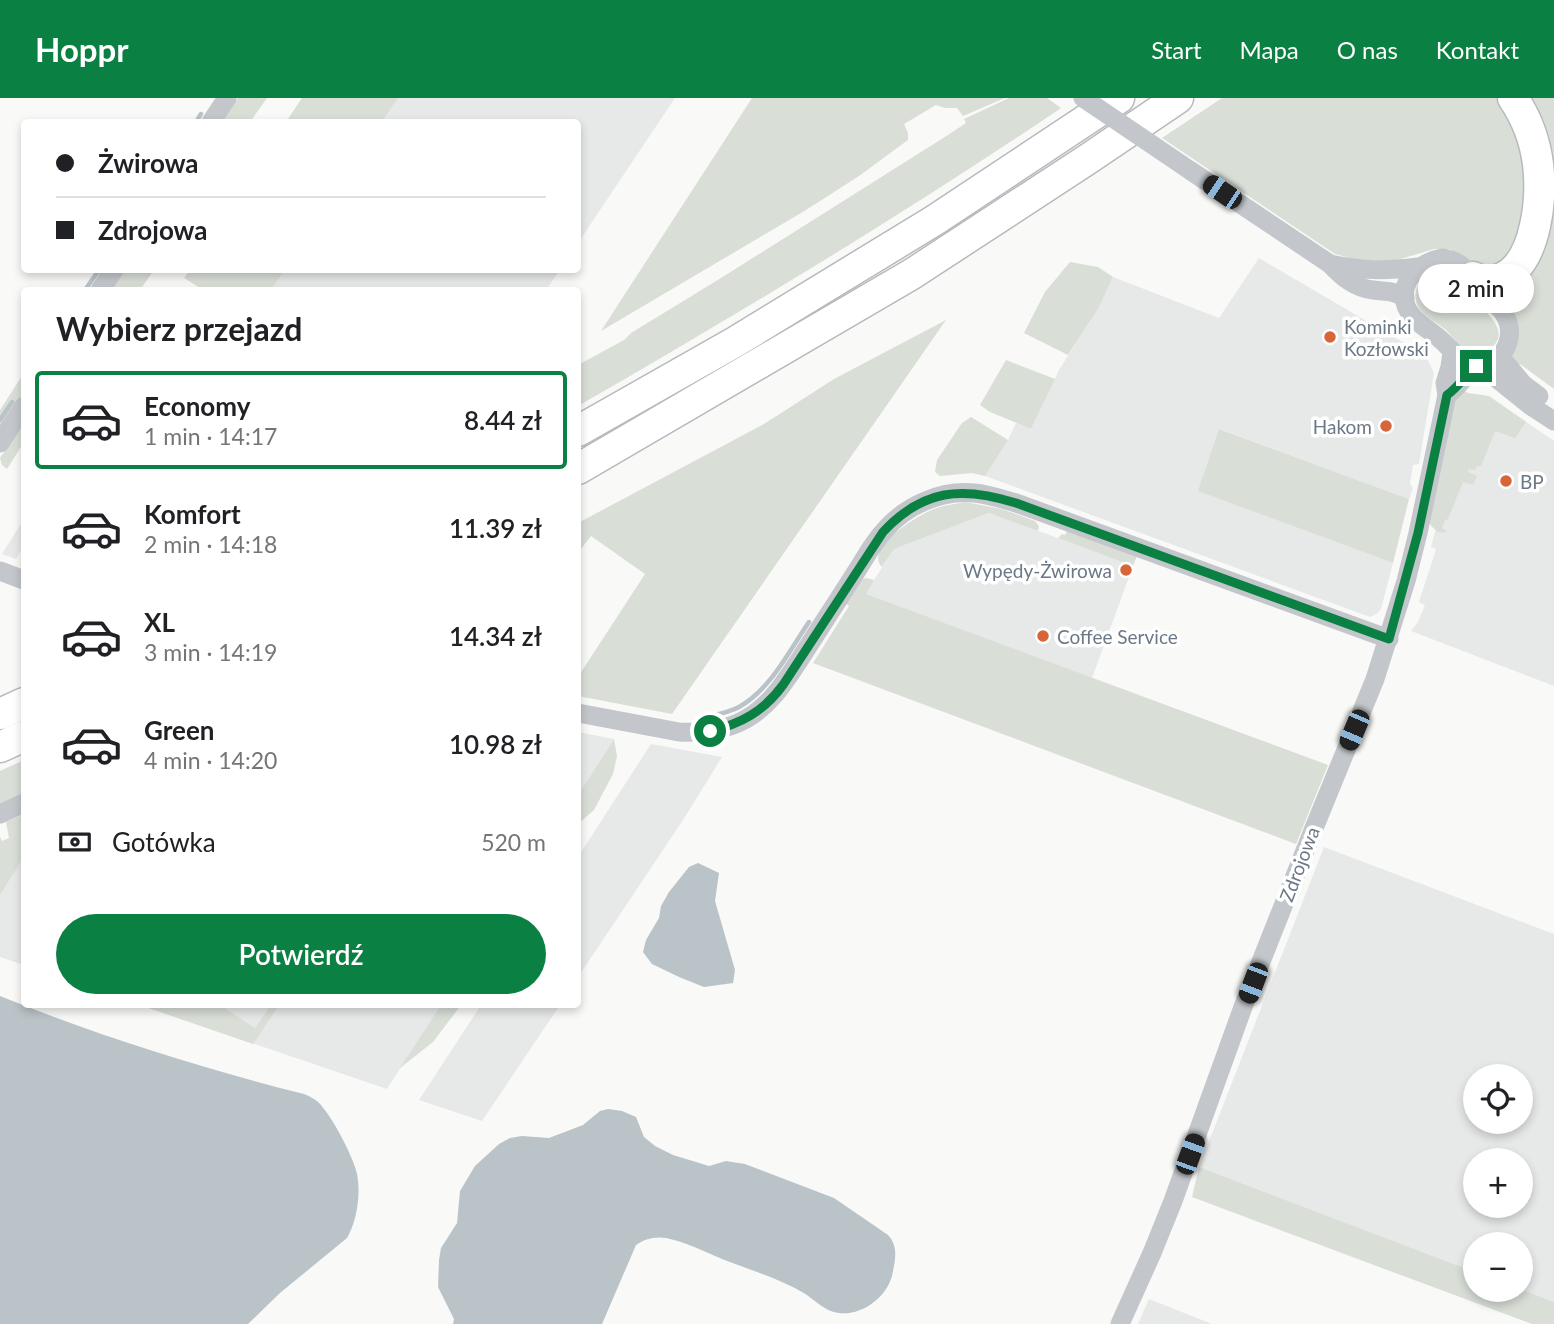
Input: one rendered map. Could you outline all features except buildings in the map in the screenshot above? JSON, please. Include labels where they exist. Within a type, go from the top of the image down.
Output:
[{"type":"highway","points":[[581,429],[735,342],[935,220],[1119,98]]},
{"type":"highway","points":[[581,467],[912,274],[1178,98]]},
{"type":"highway","points":[[1474,276],[1488,282],[1514,271],[1527,253],[1534,229],[1539,196],[1538,163],[1531,135],[1513,98]]},
{"type":"highway","points":[[0,714],[21,704]]},
{"type":"highway","points":[[0,747],[21,737]]},
{"type":"street","points":[[213,119],[227,98]]},
{"type":"street","points":[[1083,98],[1330,264],[1359,287],[1394,292],[1405,298]]},
{"type":"street","points":[[1447,395],[1478,366],[1492,362],[1500,356],[1510,332],[1502,311],[1487,296],[1474,276],[1460,263],[1434,259],[1418,268],[1408,279],[1405,298],[1410,313],[1461,361],[1478,366],[1554,421]]},
{"type":"street","points":[[1330,264],[1381,271],[1418,268]]},
{"type":"street","name":"Zdrojowa","points":[[1120,1324],[1153,1254],[1243,1007],[1389,639],[1418,533],[1447,395],[1445,383],[1452,352]]},
{"type":"street","points":[[1500,356],[1523,384],[1554,407]]},
{"type":"street","points":[[0,443],[21,410]]},
{"type":"street","points":[[581,714],[687,732],[710,731],[748,718],[772,699],[783,685],[883,532],[902,514],[918,504],[935,497],[960,493],[1000,498],[1389,639]]},
{"type":"street","points":[[0,572],[21,579]]},
{"type":"street","points":[[0,814],[21,804]]},
{"type":"shaded area","points":[[238,98],[267,98],[252,119],[223,119]]},
{"type":"shaded area","points":[[302,98],[398,98],[384,119],[288,119]]},
{"type":"shaded area","points":[[398,98],[675,98],[581,239],[581,119],[384,119]]},
{"type":"shaded area","points":[[752,98],[1005,98],[963,116],[957,108],[936,105],[904,124],[908,140],[859,176],[601,331]]},
{"type":"shaded area","points":[[1009,98],[1047,98],[1061,108],[822,262],[581,404],[581,363],[624,340],[631,333],[948,135],[966,123],[964,119]]},
{"type":"shaded area","points":[[1222,98],[1506,98],[1531,166],[1518,248],[1491,269],[1478,265],[1450,249],[1434,249],[1394,261],[1357,260],[1335,254],[1162,138]]},
{"type":"shaded area","points":[[1527,98],[1554,98],[1554,389],[1520,364],[1515,366],[1512,356],[1518,335],[1499,296],[1500,292],[1528,274]]},
{"type":"shaded area","points":[[1259,258],[1426,356],[1434,373],[1419,464],[1413,465],[1410,484],[1413,488],[1409,499],[1220,429],[1199,491],[1393,563],[1381,609],[1370,617],[985,476],[1016,423],[1031,429],[1059,370],[1098,309],[1113,277],[1219,318]]},
{"type":"shaded area","points":[[1070,262],[1098,267],[1113,277],[1098,309],[1068,355],[1024,333],[1045,292]]},
{"type":"shaded area","points":[[1446,269],[1461,279],[1496,325],[1499,337],[1485,352],[1469,353],[1446,330],[1420,310],[1416,295],[1420,282],[1431,272]]},
{"type":"shaded area","points":[[122,273],[152,273],[142,287],[113,287]]},
{"type":"shaded area","points":[[188,273],[283,273],[273,287],[198,287],[184,278]]},
{"type":"shaded area","points":[[283,273],[558,273],[548,287],[273,287]]},
{"type":"shaded area","points":[[946,320],[672,714],[581,697],[581,672],[645,574],[591,536],[581,549],[581,521],[764,424],[834,379]]},
{"type":"shaded area","points":[[1006,360],[1055,379],[1031,429],[980,405]]},
{"type":"shaded area","points":[[21,378],[21,397],[0,428],[0,410]]},
{"type":"shaded area","points":[[1461,389],[1468,393],[1489,396],[1526,422],[1515,438],[1495,431],[1481,466],[1477,466],[1475,470],[1469,469],[1468,472],[1477,476],[1473,485],[1463,482],[1442,528],[1447,531],[1442,533],[1429,523],[1454,403]]},
{"type":"shaded area","points":[[1494,400],[1554,441],[1554,686],[1411,631],[1425,605],[1419,602],[1436,549],[1431,547],[1441,509]]},
{"type":"shaded area","points":[[971,417],[1008,440],[985,476],[972,473],[940,476],[935,472],[937,460],[962,423]]},
{"type":"shaded area","points":[[21,426],[21,447],[7,469],[0,458]]},
{"type":"shaded area","points":[[1219,429],[1409,499],[1393,563],[1198,491]]},
{"type":"shaded area","points":[[965,502],[1002,509],[1035,521],[1039,526],[1038,531],[989,513],[894,549],[882,567],[878,559],[880,550],[896,532],[929,511]]},
{"type":"shaded area","name":"Coffee Service","points":[[989,513],[1123,562],[1123,565],[1132,569],[1092,678],[865,594],[894,549]]},
{"type":"shaded area","points":[[21,524],[21,550],[16,559],[2,554]]},
{"type":"shaded area","points":[[1067,531],[1137,556],[1133,566],[1058,538]]},
{"type":"shaded area","points":[[862,579],[874,580],[866,594],[1328,765],[1296,844],[813,663],[849,606],[844,602]]},
{"type":"shaded area","points":[[581,733],[614,739],[581,790]]},
{"type":"shaded area","points":[[614,739],[617,756],[613,774],[594,810],[581,821],[581,790]]},
{"type":"shaded area","points":[[651,744],[722,757],[581,973],[581,852]]},
{"type":"shaded area","points":[[21,761],[21,795],[0,805],[0,771]]},
{"type":"shaded area","points":[[21,815],[21,862],[0,895],[0,837],[2,841],[9,838],[6,822]]},
{"type":"shaded area","points":[[1324,847],[1554,934],[1554,1302],[1533,1294],[1533,1232],[1463,1232],[1463,1267],[1199,1167]]},
{"type":"shaded area","points":[[21,862],[21,964],[0,957],[0,895]]},
{"type":"shaded area","points":[[698,863],[719,873],[715,901],[735,970],[733,983],[704,987],[652,964],[643,952],[669,892],[689,867]]},
{"type":"shaded area","points":[[0,996],[21,1004],[21,1008],[31,1008],[150,1050],[304,1094],[323,1108],[335,1126],[357,1174],[359,1190],[353,1224],[347,1238],[280,1293],[248,1324],[0,1324]]},
{"type":"shaded area","points":[[149,1008],[439,1008],[387,1089]]},
{"type":"shaded area","points":[[149,1008],[225,1008],[255,1028],[269,1008],[277,1008],[253,1044]]},
{"type":"shaded area","points":[[439,1008],[459,1008],[433,1042],[400,1068]]},
{"type":"shaded area","points":[[479,1008],[558,1008],[482,1121],[419,1100]]},
{"type":"shaded area","points":[[608,1109],[636,1117],[644,1137],[673,1155],[709,1166],[726,1161],[745,1164],[834,1198],[888,1235],[895,1249],[889,1284],[872,1304],[856,1312],[834,1312],[773,1278],[687,1244],[658,1237],[636,1245],[602,1324],[453,1324],[454,1319],[438,1287],[439,1260],[441,1248],[457,1223],[460,1191],[475,1166],[499,1144],[510,1138],[549,1138],[583,1125],[600,1111]]},
{"type":"shaded area","points":[[1199,1167],[1463,1267],[1463,1298],[1192,1197]]},
{"type":"shaded area","points":[[1533,1294],[1554,1302],[1554,1324],[1532,1324],[1473,1302],[1533,1302]]},
{"type":"shaded area","points":[[1149,1299],[1212,1324],[1138,1324]]},
{"type":"waterway","points":[[198,119],[201,114]]},
{"type":"waterway","points":[[87,287],[97,273]]},
{"type":"waterway","points":[[0,420],[12,402]]},
{"type":"waterway","points":[[702,718],[735,709],[761,690],[809,622]]},
{"type":"place","name":"Kominki Kozłowski","points":[[1330,337]]},
{"type":"place","name":"Hakom","points":[[1386,426]]},
{"type":"place","name":"BP","points":[[1506,481]]},
{"type":"place","name":"Wypędy-Żwirowa","points":[[1126,570]]},
{"type":"place","name":"Coffee Service","points":[[1043,636]]},
{"type":"route","points":[[710,731],[748,718],[772,699],[883,532],[893,521],[918,504],[948,494],[974,493],[1016,503],[1389,639],[1418,533],[1447,395],[1476,366]]}]
